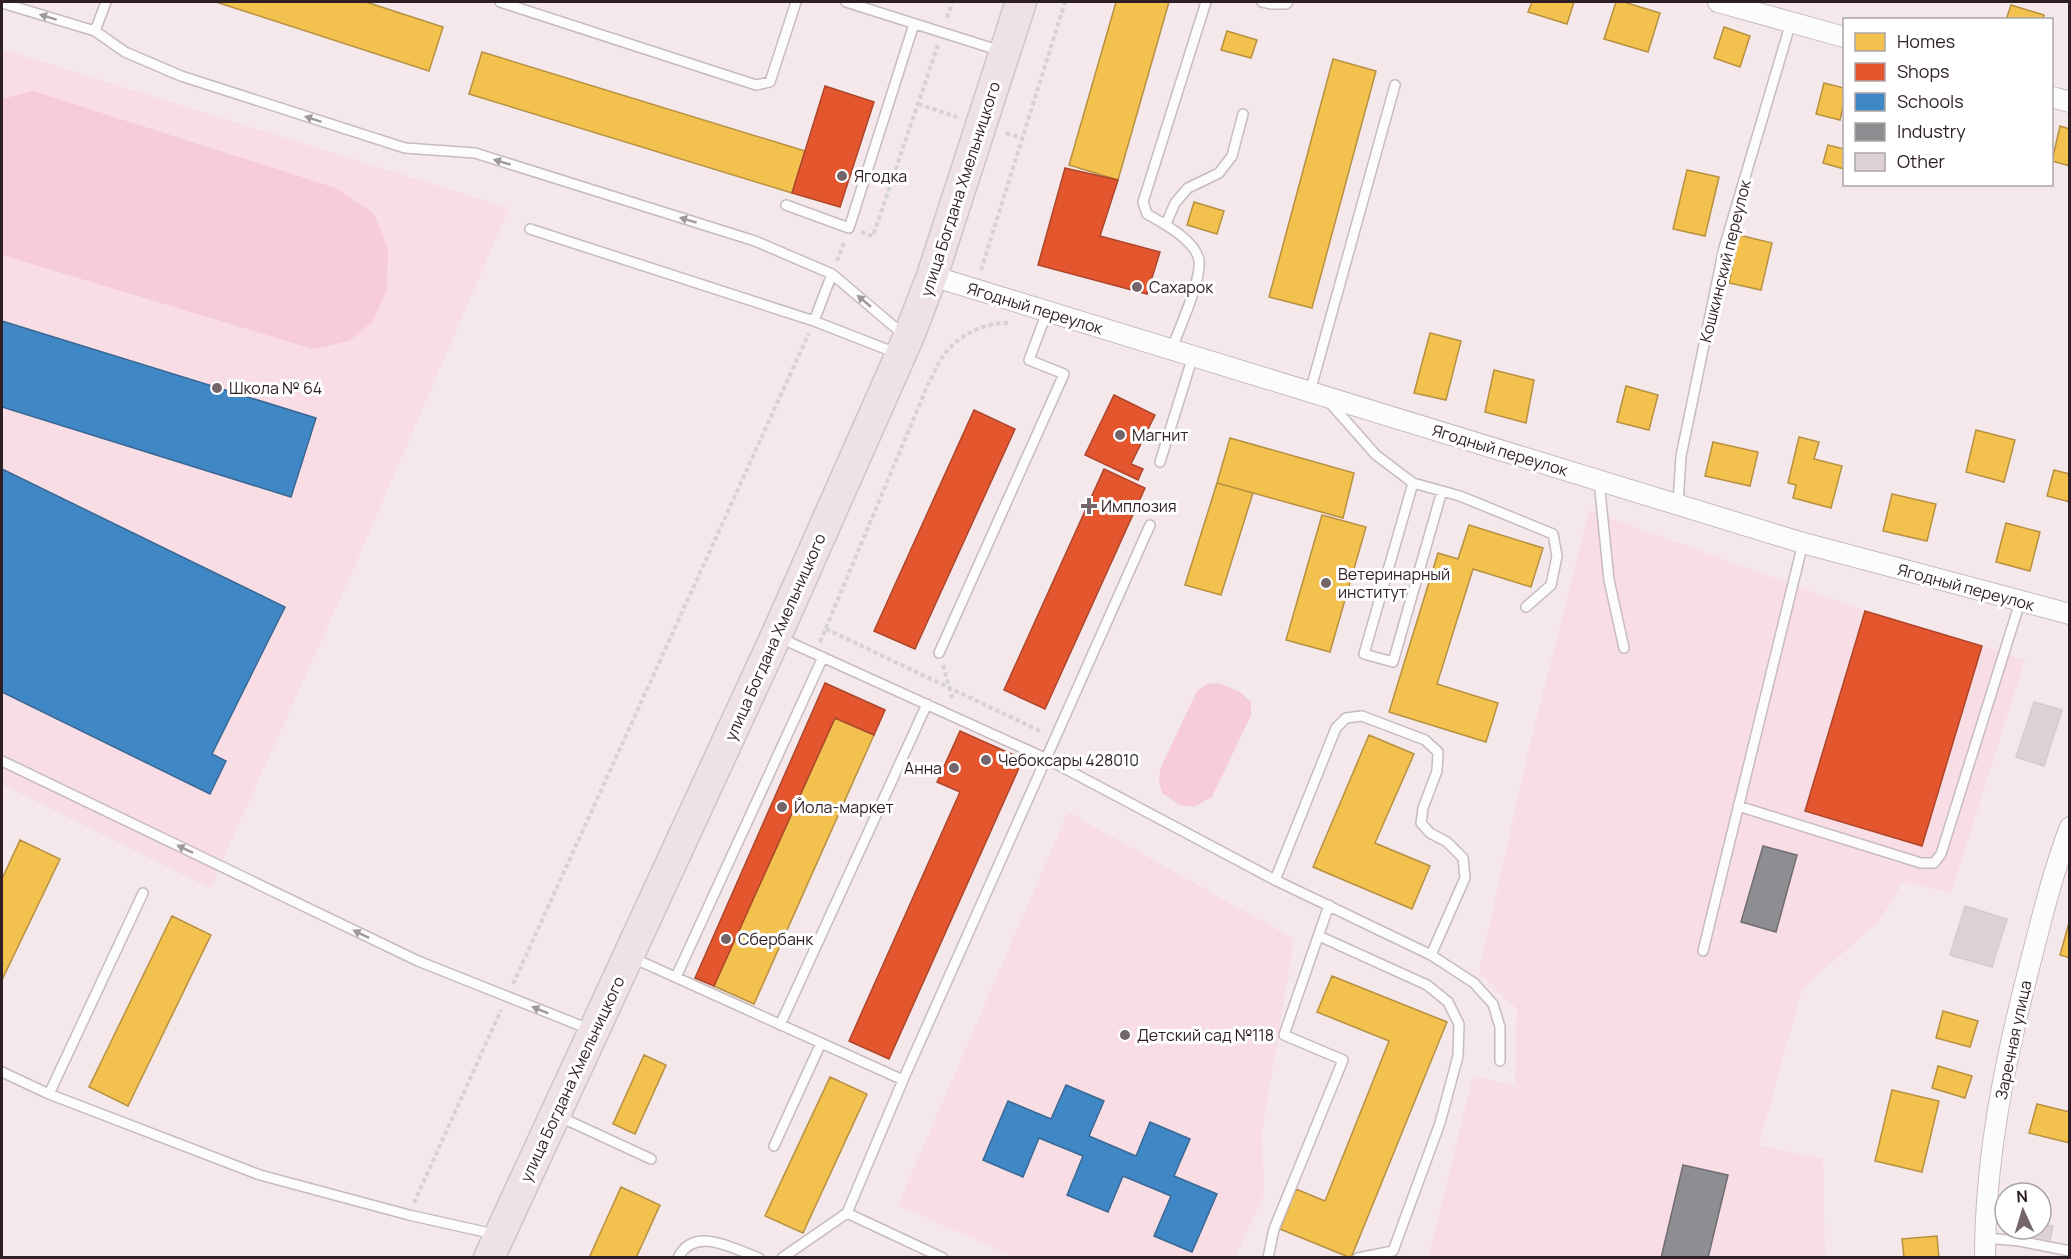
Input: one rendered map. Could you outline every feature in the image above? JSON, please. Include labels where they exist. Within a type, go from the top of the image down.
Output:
[{"type":"main road","name":"улица Богдана Хмельницкого","points":[[494,1246],[776,636],[905,346],[933,276],[1021,2]]},
{"type":"street","points":[[1718,2],[1843,36]]},
{"type":"street","points":[[2053,97],[2070,102]]},
{"type":"street","name":"Ягодный переулок","points":[[933,276],[1803,543],[2070,614]]},
{"type":"street","name":"Заречная улица","points":[[1985,1248],[1990,1164],[2010,1040],[2054,870],[2070,827]]},
{"type":"lane","points":[[95,31],[106,2]]},
{"type":"lane","points":[[500,2],[756,85],[770,81],[796,2]]},
{"type":"lane","points":[[846,2],[1005,52]]},
{"type":"lane","points":[[1171,350],[1196,285],[1199,260],[1190,244],[1166,224],[1147,214],[1143,202],[1206,2]]},
{"type":"lane","points":[[1262,2],[1272,4],[1288,2]]},
{"type":"lane","points":[[2,3],[95,31],[125,52],[181,76],[405,148],[474,153],[755,241],[832,274],[905,346]]},
{"type":"lane","name":"Кошкинский переулок","points":[[1678,504],[1681,456],[1724,248],[1791,22]]},
{"type":"lane","points":[[786,206],[849,228],[914,24]]},
{"type":"lane","points":[[1395,85],[1317,394],[1376,455],[1413,483],[1491,508],[1553,534],[1557,556],[1551,585],[1526,607]]},
{"type":"lane","points":[[1166,224],[1175,203],[1188,188],[1219,173],[1232,156],[1243,114]]},
{"type":"lane","points":[[530,229],[814,321],[905,346]]},
{"type":"lane","points":[[814,321],[832,274]]},
{"type":"lane","points":[[939,653],[1064,374],[1029,360],[1047,312]]},
{"type":"lane","points":[[1160,462],[1193,356]]},
{"type":"lane","points":[[1599,481],[1609,580],[1624,648]]},
{"type":"lane","points":[[1413,483],[1364,654],[1393,662],[1442,491]]},
{"type":"lane","points":[[782,1257],[847,1213],[903,1080],[1150,525]]},
{"type":"lane","points":[[1703,951],[1803,543]]},
{"type":"lane","points":[[1738,806],[1921,863],[1934,863],[1941,854],[2020,602]]},
{"type":"lane","points":[[776,636],[1047,759],[1275,880],[1431,955],[1474,983],[1493,1004],[1500,1027],[1500,1060]]},
{"type":"lane","points":[[676,977],[819,655]]},
{"type":"lane","points":[[780,1025],[927,704]]},
{"type":"lane","points":[[1275,880],[1336,728],[1346,718],[1362,716],[1425,740],[1438,752],[1437,771],[1423,808],[1421,823],[1430,833],[1447,842],[1464,858],[1464,878],[1431,955]]},
{"type":"lane","points":[[2,761],[418,961],[594,1031]]},
{"type":"lane","points":[[49,1094],[143,893]]},
{"type":"lane","points":[[1268,1257],[1274,1230],[1343,1060],[1284,1035],[1329,905]]},
{"type":"lane","points":[[1318,936],[1427,985],[1448,1002],[1459,1024],[1458,1056],[1440,1123],[1393,1251],[1358,1257]]},
{"type":"lane","points":[[628,956],[903,1080]]},
{"type":"lane","points":[[774,1146],[821,1043]]},
{"type":"lane","points":[[2,1072],[49,1094],[260,1175],[409,1215],[494,1246]]},
{"type":"lane","points":[[556,1115],[651,1159]]},
{"type":"lane","points":[[847,1213],[943,1257]]},
{"type":"lane","points":[[678,1257],[683,1248],[698,1241],[716,1242],[759,1257]]},
{"type":"lane","points":[[1985,1248],[2019,1241],[2070,1251]]},
{"type":"path","points":[[944,25],[952,2]]},
{"type":"path","points":[[991,275],[981,272],[1065,2]]},
{"type":"path","points":[[873,236],[938,45]]},
{"type":"path","points":[[918,104],[959,118]]},
{"type":"path","points":[[1004,133],[1022,138]]},
{"type":"path","points":[[832,274],[849,228]]},
{"type":"path","points":[[409,1215],[814,321]]},
{"type":"path","points":[[819,655],[826,629],[929,382],[943,356],[959,338],[979,328],[1002,322],[1012,323]]},
{"type":"path","points":[[826,629],[1056,738]]},
{"type":"path","points":[[939,653],[959,719]]},
{"type":"shaded area","name":"Школа № 64","points":[[2,49],[509,208],[354,568],[210,888],[2,784]]},
{"type":"shaded area","points":[[33,91],[336,188],[374,214],[388,248],[387,291],[372,322],[349,341],[313,349],[2,255],[2,99]]},
{"type":"shaded area","points":[[1589,510],[1865,611],[1806,811],[1922,845],[1982,646],[2025,660],[1951,893],[1903,882],[1879,921],[1802,989],[1759,1145],[1823,1159],[1825,1257],[1428,1258],[1473,1076],[1515,1086],[1517,1009],[1479,972],[1527,756]]},
{"type":"shaded area","points":[[1219,683],[1240,692],[1251,702],[1251,715],[1212,797],[1194,807],[1180,805],[1162,793],[1159,782],[1160,769],[1197,691],[1207,684]]},
{"type":"shaded area","name":"Детский сад №118","points":[[1068,812],[1294,939],[1262,1131],[1264,1194],[1235,1257],[1014,1257],[898,1205]]},
{"type":"building: Homes","points":[[216,2],[366,2],[443,27],[429,71]]},
{"type":"building: Homes","points":[[1116,2],[1169,2],[1118,180],[1069,165]]},
{"type":"building: Homes","points":[[1532,2],[1574,2],[1567,24],[1528,12]]},
{"type":"building: Homes","points":[[1616,2],[1624,2],[1660,13],[1648,52],[1604,39]]},
{"type":"building: Homes","points":[[2011,5],[2044,15],[2043,18],[2007,18]]},
{"type":"building: Homes","points":[[1724,27],[1750,36],[1740,67],[1714,58]]},
{"type":"building: Homes","points":[[1227,31],[1257,40],[1251,58],[1221,50]]},
{"type":"building: Homes","points":[[482,52],[805,151],[792,193],[469,94]]},
{"type":"building: Homes","points":[[1333,59],[1376,71],[1312,308],[1269,297]]},
{"type":"building: Homes","points":[[1824,83],[1843,88],[1840,120],[1816,114]]},
{"type":"building: Homes","points":[[2060,126],[2070,129],[2070,166],[2053,161]]},
{"type":"building: Homes","points":[[1828,145],[1843,149],[1843,169],[1823,163]]},
{"type":"building: Homes","points":[[1687,170],[1719,177],[1705,236],[1673,229]]},
{"type":"building: Homes","points":[[1194,202],[1224,211],[1217,234],[1187,225]]},
{"type":"building: Homes","points":[[1739,235],[1772,243],[1761,290],[1729,283]]},
{"type":"building: Homes","points":[[1430,333],[1461,341],[1446,400],[1414,393]]},
{"type":"building: Homes","points":[[1494,370],[1534,380],[1526,423],[1485,412]]},
{"type":"building: Homes","points":[[1626,386],[1658,395],[1649,430],[1617,422]]},
{"type":"building: Homes","points":[[1976,430],[2015,440],[2004,482],[1966,472]]},
{"type":"building: Homes","points":[[1799,437],[1819,442],[1814,459],[1842,466],[1831,508],[1793,498],[1796,485],[1788,483]]},
{"type":"building: Homes","points":[[1230,438],[1354,473],[1343,518],[1217,483]]},
{"type":"building: Homes","points":[[1713,442],[1758,452],[1750,486],[1705,476]]},
{"type":"building: Homes","points":[[2054,470],[2070,474],[2070,502],[2047,496]]},
{"type":"building: Homes","points":[[1217,483],[1253,493],[1221,595],[1185,585]]},
{"type":"building: Homes","points":[[1892,494],[1936,504],[1927,541],[1883,531]]},
{"type":"building: Homes","name":"Ветеринарный институт","points":[[1322,515],[1366,527],[1330,652],[1286,640]]},
{"type":"building: Homes","points":[[2006,523],[2040,532],[2030,571],[1996,562]]},
{"type":"building: Homes","points":[[1469,525],[1543,548],[1531,587],[1473,569],[1437,684],[1498,703],[1486,742],[1389,712],[1438,553],[1458,559]]},
{"type":"building: Homes","points":[[835,718],[874,735],[754,1004],[714,986]]},
{"type":"building: Homes","points":[[1369,735],[1414,754],[1375,843],[1430,866],[1412,909],[1313,867]]},
{"type":"building: Homes","points":[[20,840],[60,859],[2,980],[2,879]]},
{"type":"building: Homes","points":[[172,916],[211,935],[128,1106],[89,1087]]},
{"type":"building: Homes","points":[[2070,919],[2070,958],[2060,955]]},
{"type":"building: Homes","points":[[1332,976],[1447,1022],[1351,1258],[1280,1229],[1296,1189],[1325,1201],[1389,1041],[1317,1012]]},
{"type":"building: Homes","points":[[1943,1011],[1978,1021],[1970,1047],[1936,1038]]},
{"type":"building: Homes","points":[[644,1055],[666,1065],[635,1134],[613,1124]]},
{"type":"building: Homes","points":[[1938,1066],[1972,1076],[1965,1098],[1932,1088]]},
{"type":"building: Homes","points":[[830,1077],[867,1094],[803,1233],[765,1216]]},
{"type":"building: Homes","points":[[1892,1090],[1939,1101],[1922,1172],[1875,1161]]},
{"type":"building: Homes","points":[[2037,1104],[2070,1112],[2070,1143],[2029,1133]]},
{"type":"building: Homes","points":[[621,1187],[660,1205],[636,1258],[589,1258]]},
{"type":"building: Homes","points":[[1937,1236],[1939,1258],[1904,1258],[1902,1239]]},
{"type":"building: Shops","points":[[825,86],[874,102],[840,207],[792,193]]},
{"type":"building: Shops","points":[[1065,168],[1118,180],[1100,236],[1160,252],[1147,294],[1038,265]]},
{"type":"building: Shops","name":"Магнит","points":[[1114,395],[1155,415],[1131,464],[1143,469],[1138,480],[1085,455]]},
{"type":"building: Shops","points":[[974,410],[1015,429],[915,649],[874,631]]},
{"type":"building: Shops","points":[[1104,469],[1145,488],[1045,709],[1004,690]]},
{"type":"building: Shops","points":[[1865,611],[1982,646],[1922,846],[1805,811]]},
{"type":"building: Shops","points":[[825,683],[885,710],[874,735],[835,718],[714,986],[695,978]]},
{"type":"building: Shops","points":[[960,731],[1023,759],[889,1059],[849,1041],[960,792],[937,782]]},
{"type":"building: Schools","points":[[2,321],[316,418],[291,497],[2,407]]},
{"type":"building: Schools","points":[[2,469],[285,607],[212,754],[226,761],[210,794],[2,692]]},
{"type":"building: Schools","points":[[1066,1085],[1104,1101],[1089,1136],[1136,1156],[1150,1122],[1190,1139],[1174,1176],[1217,1194],[1192,1252],[1154,1236],[1171,1196],[1123,1176],[1108,1212],[1067,1195],[1083,1156],[1039,1138],[1023,1177],[983,1160],[1008,1101],[1051,1119]]},
{"type":"building: Industry","points":[[1763,846],[1797,855],[1776,932],[1741,922]]},
{"type":"building: Industry","points":[[1683,1165],[1728,1175],[1708,1258],[1661,1258]]},
{"type":"building: Other","points":[[2034,702],[2062,710],[2044,766],[2016,757]]},
{"type":"building: Other","points":[[1965,906],[2007,919],[1992,967],[1950,955]]},
{"type":"place","name":"Ягодка","points":[[842,176]]},
{"type":"place","name":"Сахарок","points":[[1137,287]]},
{"type":"place","name":"Школа № 64","points":[[217,388]]},
{"type":"place","name":"Магнит","points":[[1120,435]]},
{"type":"place","name":"Имплозия","points":[[1089,506]]},
{"type":"place","name":"Ветеринарный институт","points":[[1326,583]]},
{"type":"place","name":"Чебоксары 428010","points":[[986,760]]},
{"type":"place","name":"Анна","points":[[954,768]]},
{"type":"place","name":"Йола-маркет","points":[[782,807]]},
{"type":"place","name":"Сбербанк","points":[[726,939]]},
{"type":"place","name":"Детский сад №118","points":[[1125,1035]]}]
